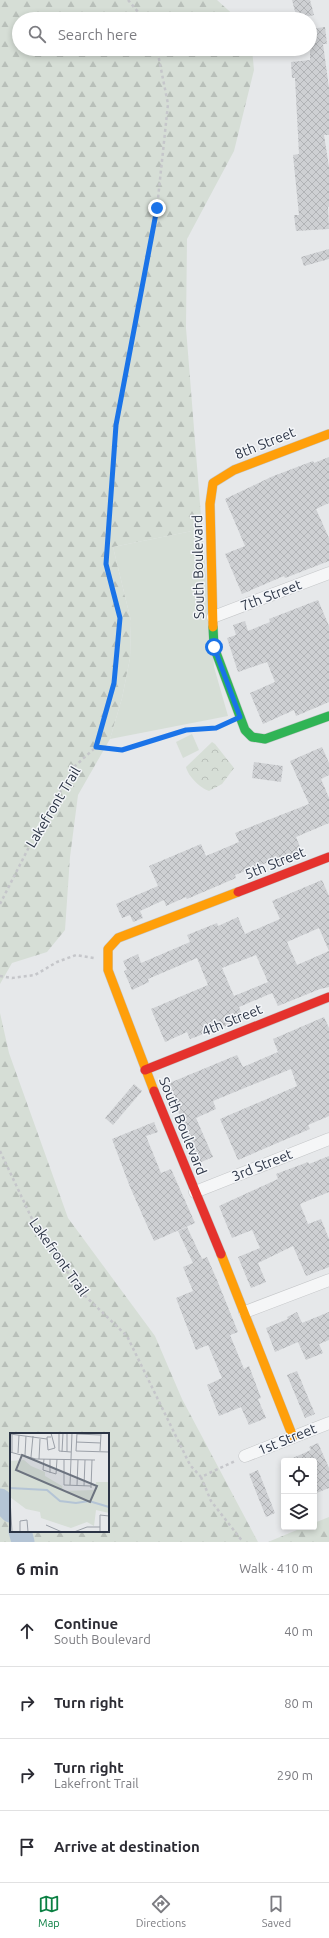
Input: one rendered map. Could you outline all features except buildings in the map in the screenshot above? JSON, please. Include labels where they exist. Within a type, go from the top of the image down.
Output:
[{"type":"street","name":"8th Street","points":[[213,483],[234,470],[329,434]]},
{"type":"street","name":"South Boulevard","points":[[213,483],[210,504],[214,647],[245,730],[252,737],[265,739],[329,716]]},
{"type":"street","name":"7th Street","points":[[213,617],[329,574]]},
{"type":"street","name":"5th Street","points":[[232,896],[329,857]]},
{"type":"street","name":"South Boulevard","points":[[232,896],[118,938],[108,949],[108,970],[145,1070],[245,1312],[293,1437]]},
{"type":"street","name":"4th Street","points":[[145,1070],[329,997]]},
{"type":"street","name":"3rd Street","points":[[195,1192],[329,1139]]},
{"type":"street","points":[[245,1312],[329,1280]]},
{"type":"street","name":"1st Street","points":[[245,1456],[329,1422]]},
{"type":"path","points":[[128,0],[138,12]]},
{"type":"path","points":[[158,56],[168,104],[157,208],[116,425],[106,564],[120,618],[114,683],[96,747],[122,750],[186,730],[216,728],[240,717]]},
{"type":"path","name":"Lakefront Trail","points":[[0,904],[30,845],[76,766],[96,747]]},
{"type":"path","points":[[0,976],[12,978],[35,975],[57,962],[76,955],[108,960]]},
{"type":"path","name":"Lakefront Trail","points":[[0,1151],[32,1222],[80,1291],[127,1336],[190,1465],[201,1477],[211,1501],[243,1542]]},
{"type":"path","points":[[201,1477],[245,1456]]},
{"type":"green space","points":[[0,0],[217,0],[230,12],[12,12],[12,56],[253,56],[254,70],[234,151],[187,239],[186,328],[202,529],[113,547],[131,621],[130,658],[122,698],[110,739],[78,795],[70,857],[65,930],[47,952],[12,963],[0,984]]},
{"type":"green space","points":[[202,529],[214,667],[228,716],[110,739],[122,698],[130,658],[131,621],[113,547]]},
{"type":"green space","points":[[192,734],[199,750],[183,758],[176,742]]},
{"type":"green space","points":[[212,742],[234,768],[222,784],[209,791],[195,781],[189,774],[186,767]]},
{"type":"green space","points":[[0,1013],[9,1053],[68,1218],[155,1336],[182,1399],[258,1542],[0,1542]]},
{"type":"green space","points":[[329,1517],[329,1542],[268,1542],[297,1530],[317,1530],[317,1522]]},
{"type":"waterway","points":[[0,1500],[10,1510]]},
{"type":"waterway","points":[[20,1532],[23,1542]]},
{"type":"traffic: fast","points":[[213,627],[214,647],[245,730],[252,737],[265,739],[329,716]]},
{"type":"traffic: slow","points":[[213,627],[210,504],[213,483],[234,470],[329,434]]},
{"type":"traffic: slow","points":[[154,1091],[108,970],[108,949],[118,938],[238,892]]},
{"type":"traffic: slow","points":[[221,1254],[293,1437]]},
{"type":"traffic: jam","points":[[238,892],[329,857]]},
{"type":"traffic: jam","points":[[145,1070],[329,997]]},
{"type":"traffic: jam","points":[[154,1091],[221,1254]]},
{"type":"route","points":[[157,208],[116,425],[106,564],[120,618],[114,683],[96,747],[122,750],[186,730],[216,728],[240,717],[214,647]]}]
